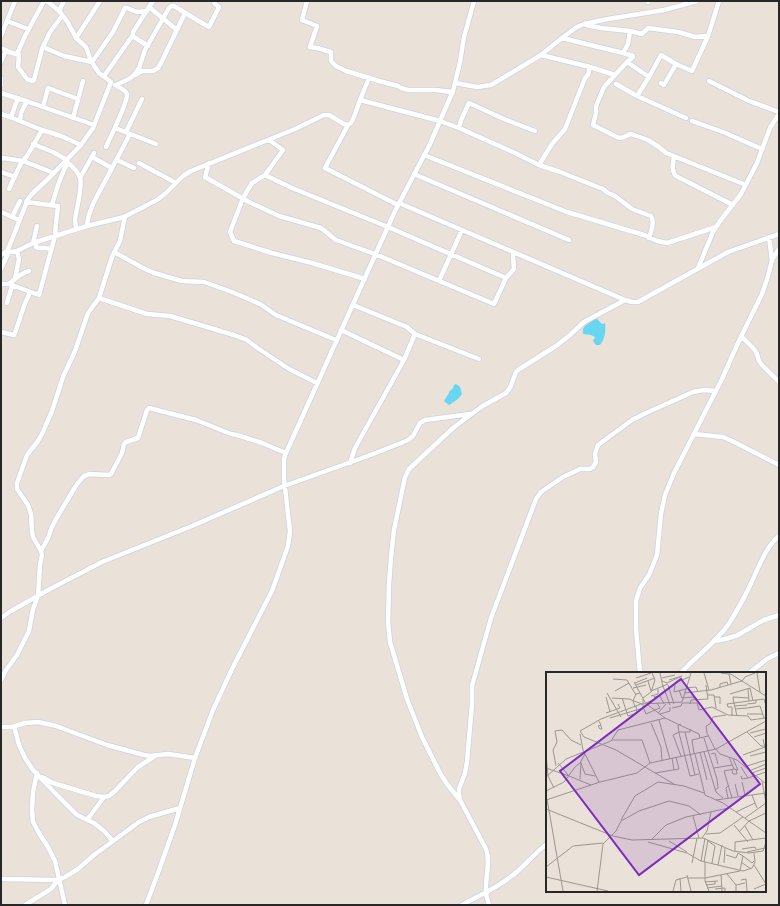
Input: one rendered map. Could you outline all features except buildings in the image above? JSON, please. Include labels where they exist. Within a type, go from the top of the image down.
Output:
[{"type":"street","points":[[1,36],[15,1]]},
{"type":"street","points":[[17,54],[28,29],[46,1],[59,11],[67,21],[76,38],[86,47],[92,62],[99,73],[126,93],[126,102],[106,147]]},
{"type":"street","points":[[59,11],[64,1]]},
{"type":"street","points":[[76,38],[100,1]]},
{"type":"street","points":[[104,76],[133,35],[153,1]]},
{"type":"street","points":[[134,76],[139,68],[145,50],[171,6],[174,6],[209,27],[218,6],[215,2],[209,1]]},
{"type":"street","points":[[307,1],[302,20],[317,26],[310,47],[331,52],[331,61],[336,66],[346,71],[408,90],[435,90],[452,92]]},
{"type":"street","points":[[146,905],[180,808],[195,758],[213,710],[222,689],[272,591],[288,546],[290,531],[284,486],[284,459],[286,452],[375,254],[440,121],[455,83],[464,37],[474,1]]},
{"type":"street","points":[[455,83],[477,87],[491,85],[540,55],[562,38],[584,24],[664,10],[679,4],[697,1]]},
{"type":"street","points":[[637,96],[661,55],[692,71],[708,36],[719,1]]},
{"type":"street","points":[[92,62],[113,32],[125,8],[136,12],[148,9],[177,30]]},
{"type":"street","points":[[116,85],[142,71],[153,71],[158,68],[185,13]]},
{"type":"street","points":[[1,48],[19,55],[18,67],[27,78],[32,81],[34,80],[43,47],[50,32],[62,16]]},
{"type":"street","points":[[1,17],[28,29]]},
{"type":"street","points":[[584,24],[642,34],[648,28],[673,31],[695,37],[708,36]]},
{"type":"street","points":[[623,53],[628,44],[630,31]]},
{"type":"street","points":[[133,35],[148,46]]},
{"type":"street","points":[[562,38],[633,56],[604,87],[596,106],[593,125],[619,138],[623,138],[631,134],[648,140],[660,147],[666,153],[746,185]]},
{"type":"street","points":[[43,47],[64,56],[92,62]]},
{"type":"street","points":[[1,62],[6,51]]},
{"type":"street","points":[[540,55],[590,67],[615,75]]},
{"type":"street","points":[[627,62],[649,77]]},
{"type":"street","points":[[661,83],[664,85],[676,64]]},
{"type":"street","points":[[539,165],[552,144],[565,128],[590,67]]},
{"type":"street","points":[[1,78],[1,85]]},
{"type":"street","points":[[368,78],[354,117],[351,123],[348,124],[325,168],[399,204],[625,300],[638,302],[733,250],[779,234]]},
{"type":"street","points":[[73,118],[83,81]]},
{"type":"street","points":[[698,268],[713,232],[746,185],[757,163],[770,128],[779,113],[749,101],[709,81]]},
{"type":"street","points":[[1,269],[4,254],[9,247],[26,202],[31,195],[67,161],[81,145],[94,125],[111,82]]},
{"type":"street","points":[[616,84],[637,96],[686,118]]},
{"type":"street","points":[[43,107],[48,88],[78,99]]},
{"type":"street","points":[[1,93],[28,101],[94,125]]},
{"type":"street","points":[[11,117],[18,98]]},
{"type":"street","points":[[86,226],[88,216],[117,160],[142,99]]},
{"type":"street","points":[[360,100],[440,121],[459,128],[539,165],[603,188],[632,209],[651,216],[653,223],[649,238]]},
{"type":"street","points":[[20,120],[21,113],[28,101]]},
{"type":"street","points":[[459,128],[469,103],[535,131]]},
{"type":"street","points":[[1,114],[20,120],[81,145]]},
{"type":"street","points":[[4,254],[17,251],[35,243],[76,229],[125,216],[157,200],[183,176],[191,171],[295,130],[324,115],[329,115],[344,124],[348,124]]},
{"type":"street","points":[[692,121],[762,148]]},
{"type":"street","points":[[115,128],[156,144]]},
{"type":"street","points":[[9,189],[23,161],[42,130]]},
{"type":"street","points":[[269,140],[283,150],[265,175],[252,183],[243,198],[230,232],[234,241],[365,279]]},
{"type":"street","points":[[34,144],[53,152],[67,161],[80,178]]},
{"type":"street","points":[[76,229],[75,220],[80,178],[93,155],[112,168]]},
{"type":"street","points":[[424,155],[555,208],[644,235],[657,241],[667,243],[716,227]]},
{"type":"street","points":[[674,156],[673,172],[676,176],[733,205]]},
{"type":"street","points":[[1,159],[23,161],[54,173]]},
{"type":"street","points":[[117,160],[134,168]]},
{"type":"street","points":[[52,205],[67,161]]},
{"type":"street","points":[[139,163],[176,183]]},
{"type":"street","points":[[209,163],[205,177],[279,216],[321,228],[336,240],[375,254],[494,304],[506,278],[514,269],[514,253]]},
{"type":"street","points":[[1,172],[15,177]]},
{"type":"street","points":[[414,174],[569,240]]},
{"type":"street","points":[[265,175],[292,188],[388,227],[506,278]]},
{"type":"street","points":[[12,217],[20,201]]},
{"type":"street","points":[[1,284],[11,285],[39,295],[56,236],[58,207],[56,205],[26,202]]},
{"type":"street","points":[[1,212],[19,220]]},
{"type":"street","points":[[42,551],[33,538],[31,514],[28,506],[17,489],[17,483],[27,455],[42,434],[52,411],[63,377],[75,351],[88,313],[99,298],[114,252],[118,247],[125,216]]},
{"type":"street","points":[[37,226],[36,247],[52,249]]},
{"type":"street","points":[[439,281],[462,230]]},
{"type":"street","points":[[769,237],[772,260]]},
{"type":"street","points":[[640,672],[636,629],[636,601],[640,588],[649,575],[657,555],[661,514],[665,495],[674,473],[716,391],[762,294],[772,260],[779,249]]},
{"type":"street","points":[[7,303],[19,259],[17,251]]},
{"type":"street","points":[[114,252],[145,270],[182,281],[204,282],[232,292],[260,304],[276,315],[336,340]]},
{"type":"street","points":[[15,278],[29,271]]},
{"type":"street","points":[[1,332],[14,335],[30,292]]},
{"type":"street","points":[[99,298],[147,314],[170,316],[247,340],[289,369],[317,383]]},
{"type":"street","points":[[489,905],[486,892],[488,854],[460,800],[440,773],[422,737],[407,699],[390,642],[388,622],[391,557],[394,530],[405,478],[409,469],[453,428],[481,407],[509,391],[518,370],[556,346],[584,322],[625,300]]},
{"type":"street","points":[[353,305],[407,327],[415,334],[480,359]]},
{"type":"street","points":[[341,330],[404,360]]},
{"type":"street","points":[[350,463],[355,448],[408,353],[415,334]]},
{"type":"street","points":[[741,336],[754,349],[759,361],[779,382]]},
{"type":"street","points":[[460,800],[459,789],[465,773],[467,762],[474,676],[491,618],[536,499],[541,492],[563,477],[580,470],[590,469],[593,467],[596,462],[595,454],[598,445],[632,420],[693,392],[704,390],[716,391]]},
{"type":"street","points":[[1,680],[28,634],[32,612],[38,596],[42,551],[56,519],[77,484],[84,476],[90,474],[109,475],[112,472],[122,453],[124,444],[138,438],[149,408],[196,420],[231,434],[286,452]]},
{"type":"street","points":[[1,618],[38,596],[102,562],[192,526],[284,486],[350,463],[408,440],[413,436],[420,423],[425,420],[472,414]]},
{"type":"street","points":[[694,434],[723,437],[732,440],[779,465]]},
{"type":"street","points":[[682,672],[689,663],[715,640],[730,621],[752,581],[767,549],[779,536]]},
{"type":"street","points":[[715,640],[736,636],[764,620],[779,615]]},
{"type":"street","points":[[750,672],[766,659],[779,653]]},
{"type":"street","points":[[1,727],[4,728],[25,723],[38,722],[56,726],[120,749],[150,756],[168,754],[195,758]]},
{"type":"street","points":[[14,726],[25,758],[33,770],[77,815],[94,823],[113,841]]},
{"type":"street","points":[[37,774],[52,783],[104,797],[114,792],[138,767],[157,755]]},
{"type":"street","points":[[37,774],[32,810],[33,822],[55,861],[58,880],[65,905]]},
{"type":"street","points":[[87,820],[104,797]]},
{"type":"street","points":[[1,879],[58,880],[78,869],[94,855],[149,816],[180,808]]},
{"type":"street","points":[[462,905],[510,878],[536,852],[546,845]]},
{"type":"street","points":[[25,905],[51,889],[58,880]]},
{"type":"water","points":[[596,318],[602,324],[605,323],[605,335],[600,345],[596,345],[593,341],[595,337],[583,334],[583,329],[585,326]]},
{"type":"water","points":[[456,384],[460,387],[462,394],[458,399],[449,405],[444,401]]}]
